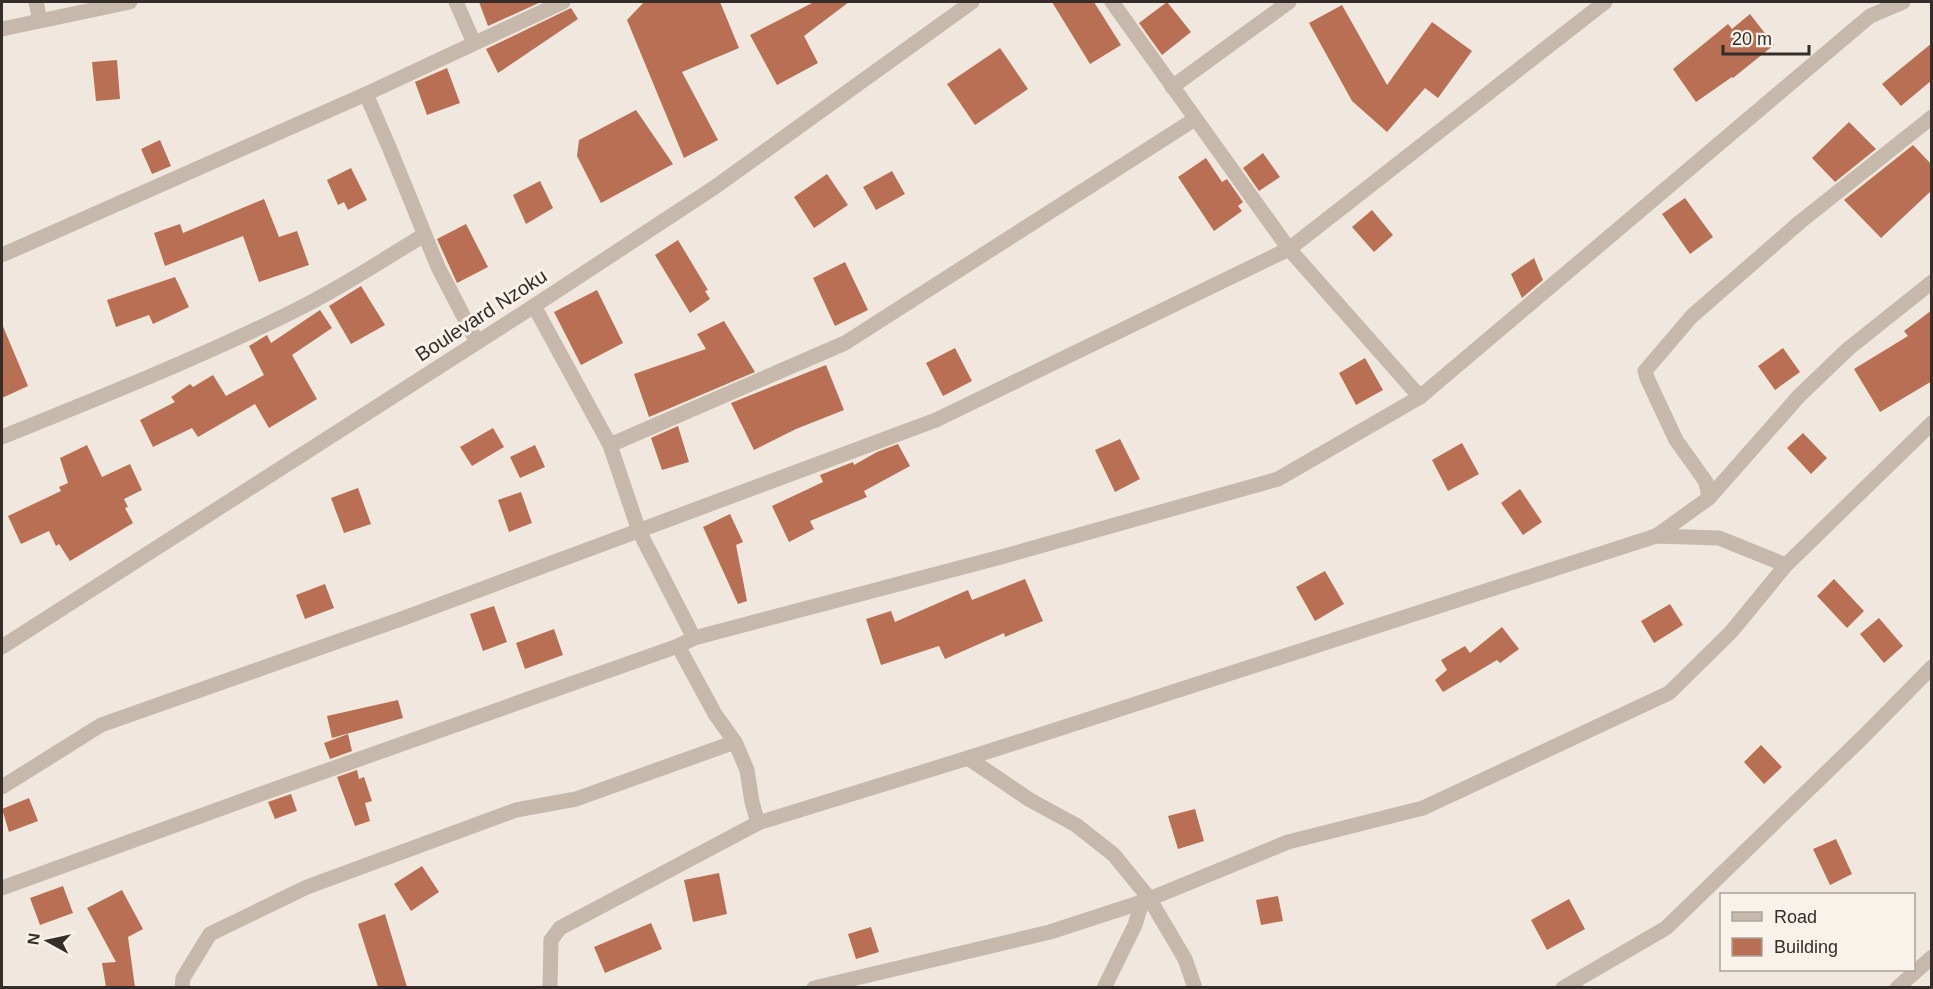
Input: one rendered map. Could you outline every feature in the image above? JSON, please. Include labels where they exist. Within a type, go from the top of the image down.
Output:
[{"type":"street","points":[[36,2],[40,20]]},
{"type":"street","points":[[2,29],[130,2]]},
{"type":"street","points":[[456,2],[474,43]]},
{"type":"street","points":[[2,255],[366,94],[563,2]]},
{"type":"street","name":"Boulevard Nzoku","points":[[2,647],[715,188],[972,2]]},
{"type":"street","points":[[1112,2],[1289,249],[1420,398]]},
{"type":"street","points":[[1172,87],[1289,2]]},
{"type":"street","points":[[2,787],[101,725],[404,618],[936,420],[1289,249],[1605,2]]},
{"type":"street","points":[[2,888],[678,646],[694,638],[1001,557],[1278,479],[1420,398],[1870,16],[1903,2]]},
{"type":"street","points":[[366,94],[438,267],[477,342]]},
{"type":"street","points":[[1708,498],[1706,482],[1676,441],[1645,370],[1692,316],[1800,222],[1932,117]]},
{"type":"street","points":[[610,446],[845,343],[1195,119]]},
{"type":"street","points":[[2,437],[147,378],[291,312],[341,286],[424,235]]},
{"type":"street","points":[[550,987],[551,940],[560,928],[758,823],[968,758],[1656,536],[1708,498],[1799,396],[1848,350],[1932,282]]},
{"type":"street","points":[[534,306],[610,446],[639,531],[694,638]]},
{"type":"street","points":[[814,987],[1050,932],[1146,900],[1288,842],[1423,808],[1669,693],[1731,633],[1786,565],[1932,423]]},
{"type":"street","points":[[1656,536],[1719,538],[1786,565]]},
{"type":"street","points":[[678,646],[715,714],[735,742],[747,770],[758,823]]},
{"type":"street","points":[[1563,987],[1666,928],[1932,667]]},
{"type":"street","points":[[182,987],[183,978],[210,934],[307,887],[516,810],[576,799],[735,742]]},
{"type":"street","points":[[968,758],[1030,800],[1076,825],[1114,855],[1185,958],[1195,987]]},
{"type":"street","points":[[1104,987],[1146,900]]},
{"type":"street","points":[[1897,987],[1932,957]]},
{"type":"building","points":[[479,2],[541,2],[488,26]]},
{"type":"building","points":[[644,2],[720,2],[739,48],[682,72],[718,140],[684,158],[627,20]]},
{"type":"building","points":[[814,2],[849,2],[804,36],[818,63],[777,85],[750,35]]},
{"type":"building","points":[[1052,2],[1094,2],[1121,45],[1090,64]]},
{"type":"building","points":[[1167,2],[1191,32],[1162,55],[1139,23]]},
{"type":"building","points":[[1342,5],[1387,85],[1432,22],[1472,51],[1438,98],[1425,88],[1387,132],[1352,101],[1309,23]]},
{"type":"building","points":[[571,8],[578,19],[498,73],[486,49]]},
{"type":"building","points":[[1750,14],[1774,45],[1733,78],[1696,102],[1673,69],[1728,24],[1732,29]]},
{"type":"building","points":[[1932,43],[1932,80],[1901,106],[1882,84]]},
{"type":"building","points":[[1000,48],[1028,89],[975,125],[947,84]]},
{"type":"building","points":[[117,60],[120,99],[96,101],[92,62]]},
{"type":"building","points":[[447,68],[460,103],[427,115],[415,82]]},
{"type":"building","points":[[636,110],[673,164],[601,203],[577,156],[579,140]]},
{"type":"building","points":[[1849,122],[1876,149],[1835,182],[1812,158]]},
{"type":"building","points":[[160,140],[171,166],[152,174],[141,149]]},
{"type":"building","points":[[1913,145],[1932,165],[1932,190],[1881,238],[1844,200]]},
{"type":"building","points":[[1263,153],[1280,177],[1259,191],[1243,168]]},
{"type":"building","points":[[1206,158],[1222,182],[1227,179],[1243,202],[1238,206],[1242,211],[1214,231],[1178,177]]},
{"type":"building","points":[[351,168],[367,200],[348,210],[344,202],[338,205],[327,180]]},
{"type":"building","points":[[892,171],[905,194],[876,210],[863,187]]},
{"type":"building","points":[[827,174],[848,205],[814,228],[794,197]]},
{"type":"building","points":[[540,181],[553,208],[526,224],[513,195]]},
{"type":"building","points":[[1685,198],[1713,237],[1690,254],[1662,214]]},
{"type":"building","points":[[264,199],[279,237],[297,231],[309,265],[259,282],[243,236],[165,266],[154,233],[180,224],[183,233]]},
{"type":"building","points":[[1372,210],[1393,235],[1374,252],[1352,227]]},
{"type":"building","points":[[466,224],[488,267],[457,283],[437,239]]},
{"type":"building","points":[[678,240],[708,290],[705,291],[710,299],[690,313],[655,255]]},
{"type":"building","points":[[1534,258],[1543,280],[1522,298],[1511,274]]},
{"type":"building","points":[[845,262],[868,310],[835,326],[813,278]]},
{"type":"building","points":[[175,277],[189,307],[153,324],[149,315],[116,327],[107,300]]},
{"type":"building","points":[[361,286],[385,325],[351,344],[329,306]]},
{"type":"building","points":[[597,290],[623,343],[581,365],[554,312]]},
{"type":"building","points":[[320,310],[332,328],[292,355],[317,399],[269,428],[255,404],[198,437],[192,428],[153,447],[140,420],[175,402],[171,397],[190,384],[193,387],[213,375],[226,396],[264,375],[249,346],[267,335],[271,343]]},
{"type":"building","points":[[1932,310],[1932,381],[1880,412],[1854,369],[1908,336],[1904,331]]},
{"type":"building","points":[[724,321],[755,372],[649,417],[634,374],[706,349],[697,334]]},
{"type":"building","points":[[2,324],[28,386],[2,398]]},
{"type":"building","points":[[955,348],[972,381],[943,396],[926,363]]},
{"type":"building","points":[[1783,348],[1800,372],[1775,390],[1758,366]]},
{"type":"building","points":[[1365,358],[1383,390],[1356,405],[1339,373]]},
{"type":"building","points":[[826,365],[844,410],[796,429],[754,450],[731,403]]},
{"type":"building","points":[[678,426],[689,462],[662,470],[651,438]]},
{"type":"building","points":[[493,428],[504,447],[472,466],[460,447]]},
{"type":"building","points":[[1803,433],[1827,458],[1811,474],[1787,448]]},
{"type":"building","points":[[1120,439],[1140,479],[1115,492],[1095,450]]},
{"type":"building","points":[[1462,443],[1479,474],[1448,491],[1432,460]]},
{"type":"building","points":[[898,444],[910,466],[864,491],[867,497],[810,521],[814,529],[789,542],[772,506],[823,482],[820,475],[853,462],[854,465],[877,452]]},
{"type":"building","points":[[87,445],[102,477],[130,464],[142,490],[124,499],[128,507],[125,508],[133,523],[70,561],[59,544],[56,546],[49,531],[21,544],[8,516],[61,491],[59,487],[68,483],[60,458]]},
{"type":"building","points":[[535,445],[545,467],[520,478],[510,457]]},
{"type":"building","points":[[358,488],[371,524],[344,533],[331,498]]},
{"type":"building","points":[[1520,489],[1542,522],[1523,535],[1501,503]]},
{"type":"building","points":[[521,492],[532,523],[509,532],[498,500]]},
{"type":"building","points":[[730,514],[743,542],[736,545],[747,601],[738,604],[703,527]]},
{"type":"building","points":[[1325,571],[1344,604],[1315,621],[1296,587]]},
{"type":"building","points":[[1025,579],[1043,621],[1005,637],[1004,633],[945,659],[939,646],[881,665],[866,619],[891,611],[895,622],[968,590],[972,600]]},
{"type":"building","points":[[1834,579],[1864,611],[1847,628],[1817,596]]},
{"type":"building","points":[[325,584],[334,608],[305,619],[296,595]]},
{"type":"building","points":[[1670,604],[1683,625],[1654,643],[1641,621]]},
{"type":"building","points":[[494,606],[507,642],[483,651],[470,614]]},
{"type":"building","points":[[1879,618],[1903,646],[1884,663],[1860,634]]},
{"type":"building","points":[[1502,627],[1519,649],[1500,663],[1497,660],[1443,692],[1435,680],[1447,670],[1441,660],[1465,646],[1470,653]]},
{"type":"building","points":[[554,629],[563,655],[525,669],[516,643]]},
{"type":"building","points":[[398,700],[403,718],[332,738],[327,716]]},
{"type":"building","points":[[348,734],[352,751],[330,759],[324,743]]},
{"type":"building","points":[[1761,745],[1782,767],[1764,784],[1744,762]]},
{"type":"building","points":[[357,770],[359,779],[364,777],[372,801],[365,803],[370,821],[355,826],[337,777]]},
{"type":"building","points":[[291,794],[297,811],[275,819],[268,802]]},
{"type":"building","points":[[29,798],[38,821],[9,832],[2,809]]},
{"type":"building","points":[[1195,809],[1204,841],[1178,849],[1168,816]]},
{"type":"building","points":[[1836,839],[1852,874],[1830,885],[1813,849]]},
{"type":"building","points":[[422,866],[439,892],[411,911],[394,884]]},
{"type":"building","points":[[719,873],[727,914],[693,922],[684,880]]},
{"type":"building","points":[[63,886],[73,913],[40,925],[30,898]]},
{"type":"building","points":[[122,890],[143,929],[128,937],[135,987],[106,987],[102,963],[116,962],[87,908]]},
{"type":"building","points":[[1278,896],[1283,921],[1261,925],[1256,900]]},
{"type":"building","points":[[1569,899],[1585,929],[1547,950],[1531,920]]},
{"type":"building","points":[[385,914],[407,987],[378,987],[358,924]]},
{"type":"building","points":[[651,923],[662,949],[605,973],[594,947]]},
{"type":"building","points":[[871,927],[879,952],[856,959],[848,934]]}]
